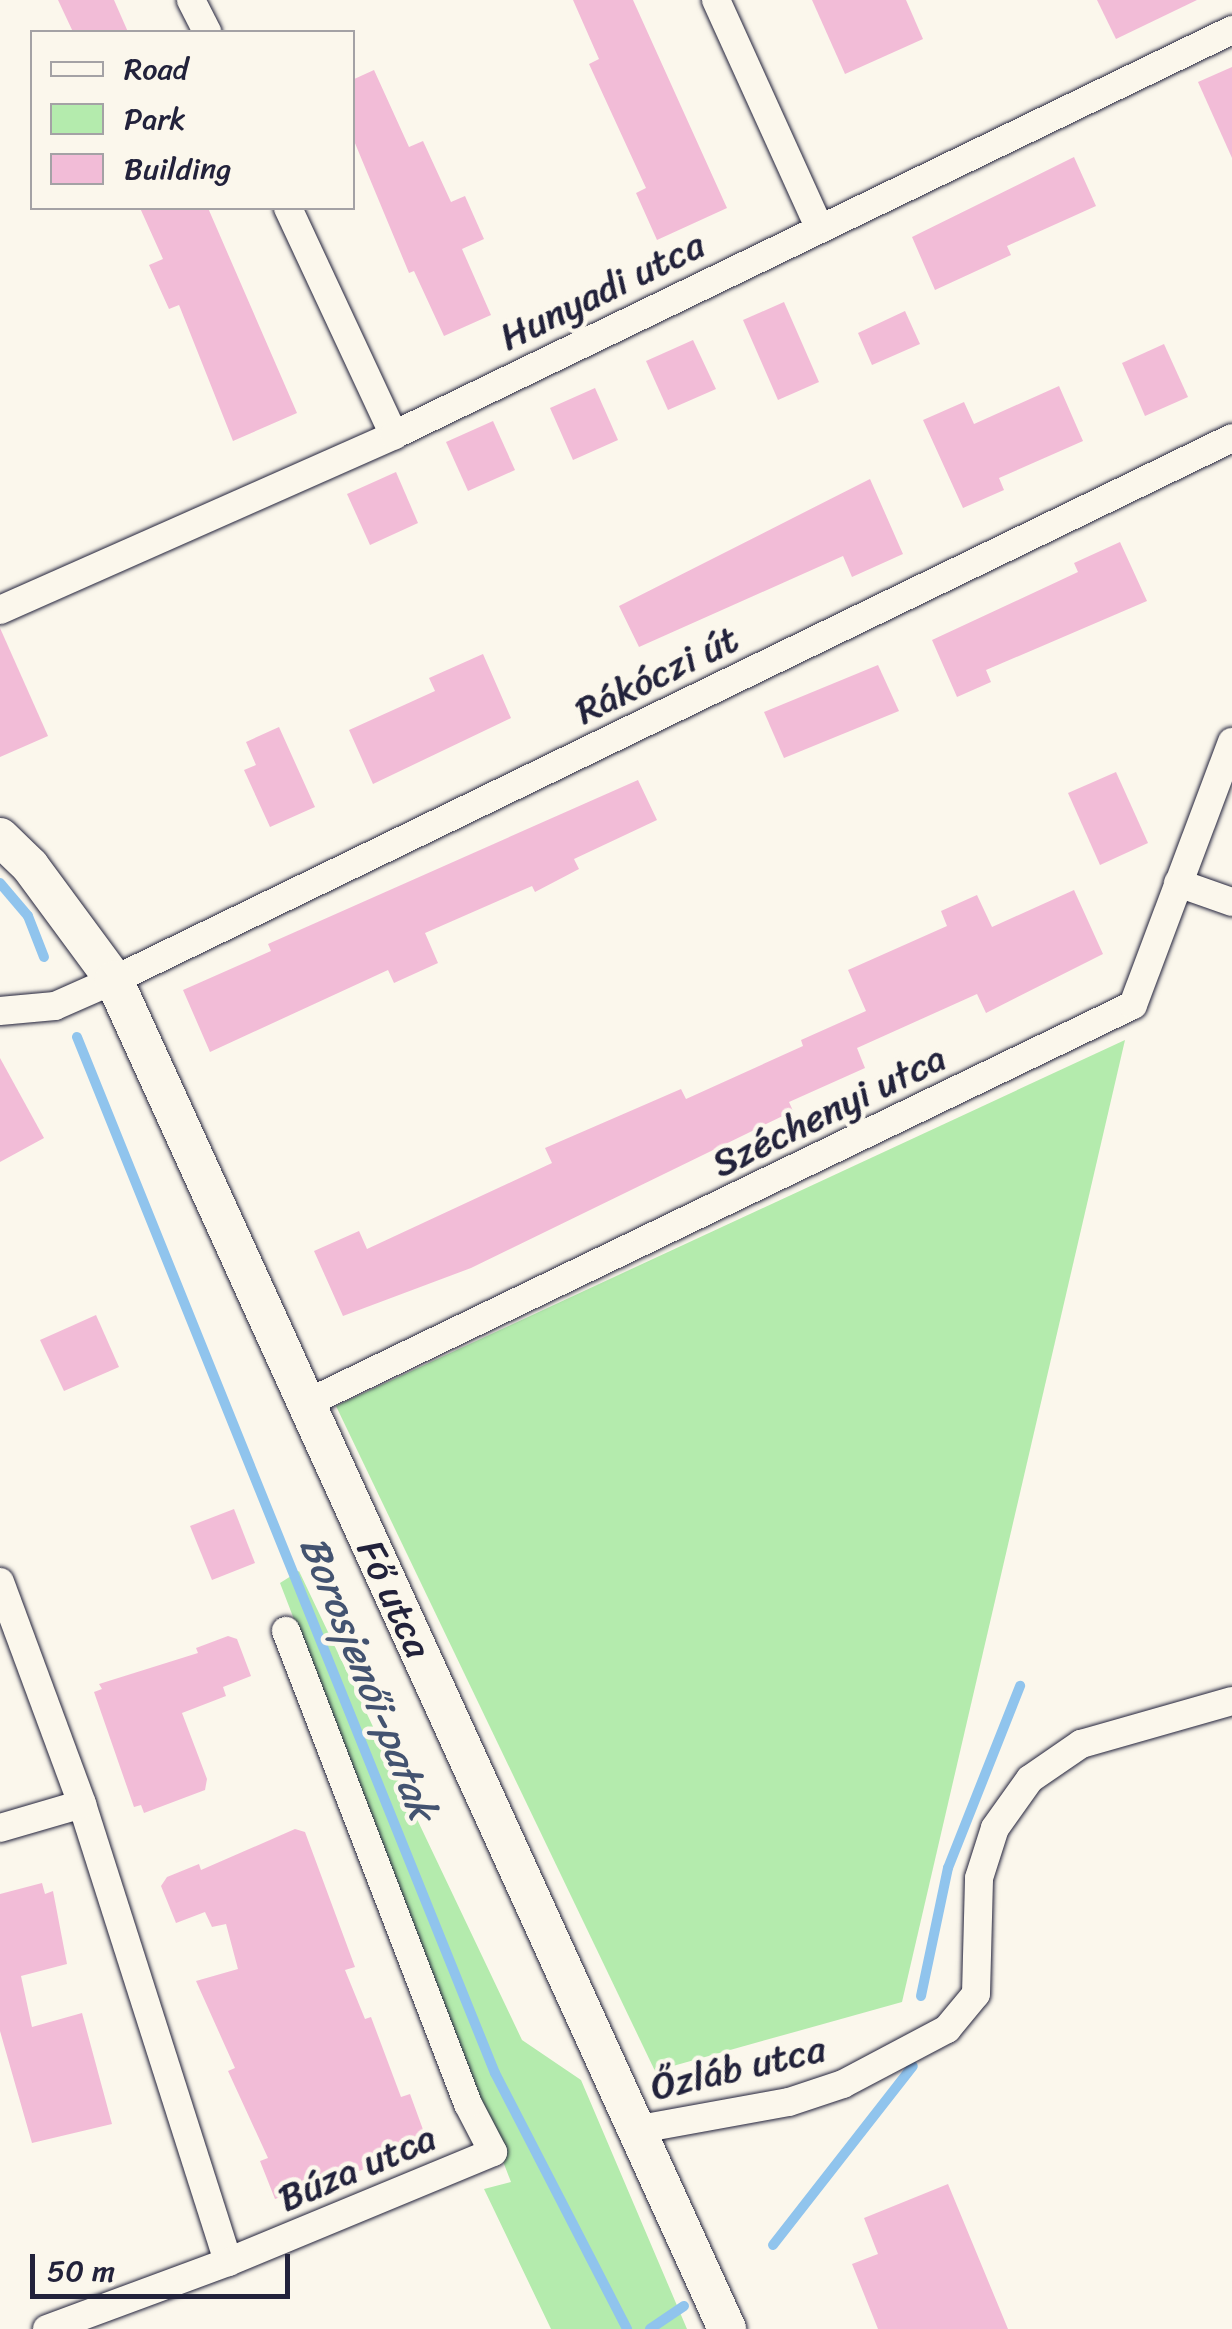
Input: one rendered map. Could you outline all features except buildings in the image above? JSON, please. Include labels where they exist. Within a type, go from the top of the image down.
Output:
[{"type":"street","points":[[192,0],[205,30]]},
{"type":"street","points":[[716,0],[819,226]]},
{"type":"street","name":"Hunyadi utca","points":[[0,610],[394,435],[819,226],[1232,30]]},
{"type":"street","points":[[289,210],[394,435]]},
{"type":"street","name":"Rákóczi út","points":[[0,1011],[55,1006],[114,980],[1232,438]]},
{"type":"street","name":"Széchenyi utca","points":[[303,1405],[1133,1006],[1232,742]]},
{"type":"street","name":"Fő utca","points":[[0,837],[30,866],[114,980],[303,1405],[640,2129],[727,2329]]},
{"type":"street","points":[[1178,883],[1232,902]]},
{"type":"street","points":[[0,1582],[82,1804],[228,2262],[47,2329]]},
{"type":"street","name":"Búza utca","points":[[228,2262],[494,2152],[468,2104],[286,1632]]},
{"type":"street","name":"Őzláb utca","points":[[640,2129],[789,2102],[843,2084],[947,2029],[976,1994],[979,1878],[995,1828],[1030,1779],[1080,1744],[1232,1702]]},
{"type":"street","points":[[0,1828],[82,1804]]},
{"type":"green space","points":[[1125,1040],[902,2002],[655,2071],[336,1406]]},
{"type":"green space","points":[[299,1571],[522,2040],[581,2080],[687,2329],[551,2329],[484,2189],[511,2182],[280,1583]]},
{"type":"waterway","name":"Borosjenői-patak","points":[[0,883],[28,916],[44,957]]},
{"type":"waterway","name":"Borosjenői-patak","points":[[77,1037],[495,2073],[627,2329]]},
{"type":"waterway","points":[[921,1996],[948,1868],[1020,1686]]},
{"type":"waterway","points":[[773,2245],[913,2066]]},
{"type":"waterway","points":[[650,2329],[684,2306]]}]
